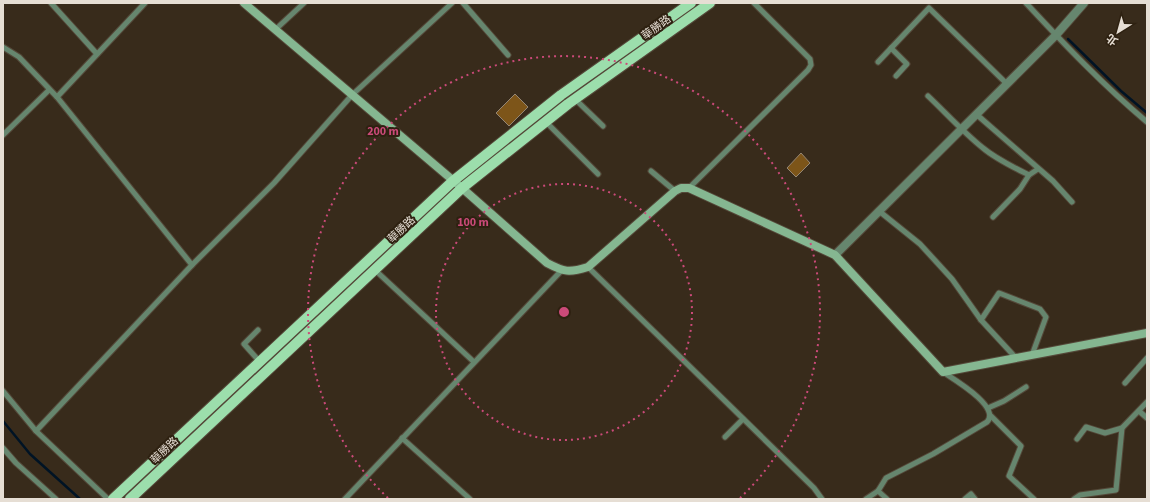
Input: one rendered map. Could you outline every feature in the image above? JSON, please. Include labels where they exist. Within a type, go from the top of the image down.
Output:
[{"type":"main road","name":"華勝路","points":[[113,499],[453,181],[561,95],[691,3]]},
{"type":"main road","name":"華勝路","points":[[130,499],[462,188],[545,121],[710,3]]},
{"type":"street","points":[[244,3],[462,188],[547,263],[561,271],[575,271],[588,267],[674,191],[681,188],[688,188],[835,255],[944,372],[1147,333]]},
{"type":"street","points":[[835,255],[1056,35],[1084,3]]},
{"type":"lane","points":[[51,3],[98,54]]},
{"type":"lane","points":[[57,97],[144,3]]},
{"type":"lane","points":[[276,29],[304,3]]},
{"type":"lane","points":[[36,431],[192,265],[274,183],[352,95],[452,3]]},
{"type":"lane","points":[[463,3],[508,55]]},
{"type":"lane","points":[[688,188],[808,70],[811,65],[810,60],[754,3]]},
{"type":"lane","points":[[1026,3],[1120,100],[1147,122]]},
{"type":"lane","points":[[878,62],[929,8],[1007,84]]},
{"type":"lane","points":[[3,47],[19,57],[57,97],[192,265]]},
{"type":"lane","points":[[891,48],[907,64],[896,76]]},
{"type":"lane","points":[[3,135],[49,90]]},
{"type":"lane","points":[[928,96],[961,129],[984,149],[1011,166],[1029,175]]},
{"type":"lane","points":[[575,99],[603,126]]},
{"type":"lane","points":[[976,114],[1053,181],[1072,202]]},
{"type":"lane","points":[[545,121],[598,174]]},
{"type":"lane","points":[[993,217],[1020,189],[1029,175],[1038,168]]},
{"type":"lane","points":[[651,171],[674,191]]},
{"type":"lane","points":[[879,211],[920,244],[952,279],[981,320],[1016,358]]},
{"type":"lane","points":[[588,267],[814,488],[822,499]]},
{"type":"lane","points":[[375,270],[474,362]]},
{"type":"lane","points":[[345,499],[561,271]]},
{"type":"lane","points":[[981,320],[999,293],[1040,309],[1046,317],[1032,355]]},
{"type":"lane","points":[[258,330],[244,344],[260,362]]},
{"type":"lane","points":[[1125,383],[1147,358]]},
{"type":"lane","points":[[944,372],[970,390],[988,408],[990,416],[1021,446],[1009,476],[1034,499]]},
{"type":"lane","points":[[988,408],[1004,401],[1026,387]]},
{"type":"lane","points":[[3,391],[36,431],[108,499]]},
{"type":"lane","points":[[1077,439],[1086,427],[1105,433],[1122,428],[1147,402]]},
{"type":"lane","points":[[1139,410],[1147,418]]},
{"type":"lane","points":[[866,499],[878,491],[886,478],[933,454],[987,422],[990,416]]},
{"type":"lane","points":[[725,437],[743,419]]},
{"type":"lane","points":[[1074,499],[1080,495],[1116,490],[1122,428]]},
{"type":"lane","points":[[402,438],[470,499]]},
{"type":"lane","points":[[3,448],[16,463],[56,499]]},
{"type":"lane","points":[[878,491],[887,499]]},
{"type":"lane","points":[[965,499],[971,494],[975,499]]},
{"type":"building","points":[[515,94],[528,107],[509,126],[496,113]]},
{"type":"building","points":[[801,153],[810,163],[796,177],[787,168]]},
{"type":"waterway","points":[[1068,39],[1121,91],[1147,113]]},
{"type":"waterway","points":[[3,421],[30,454],[80,499]]}]
